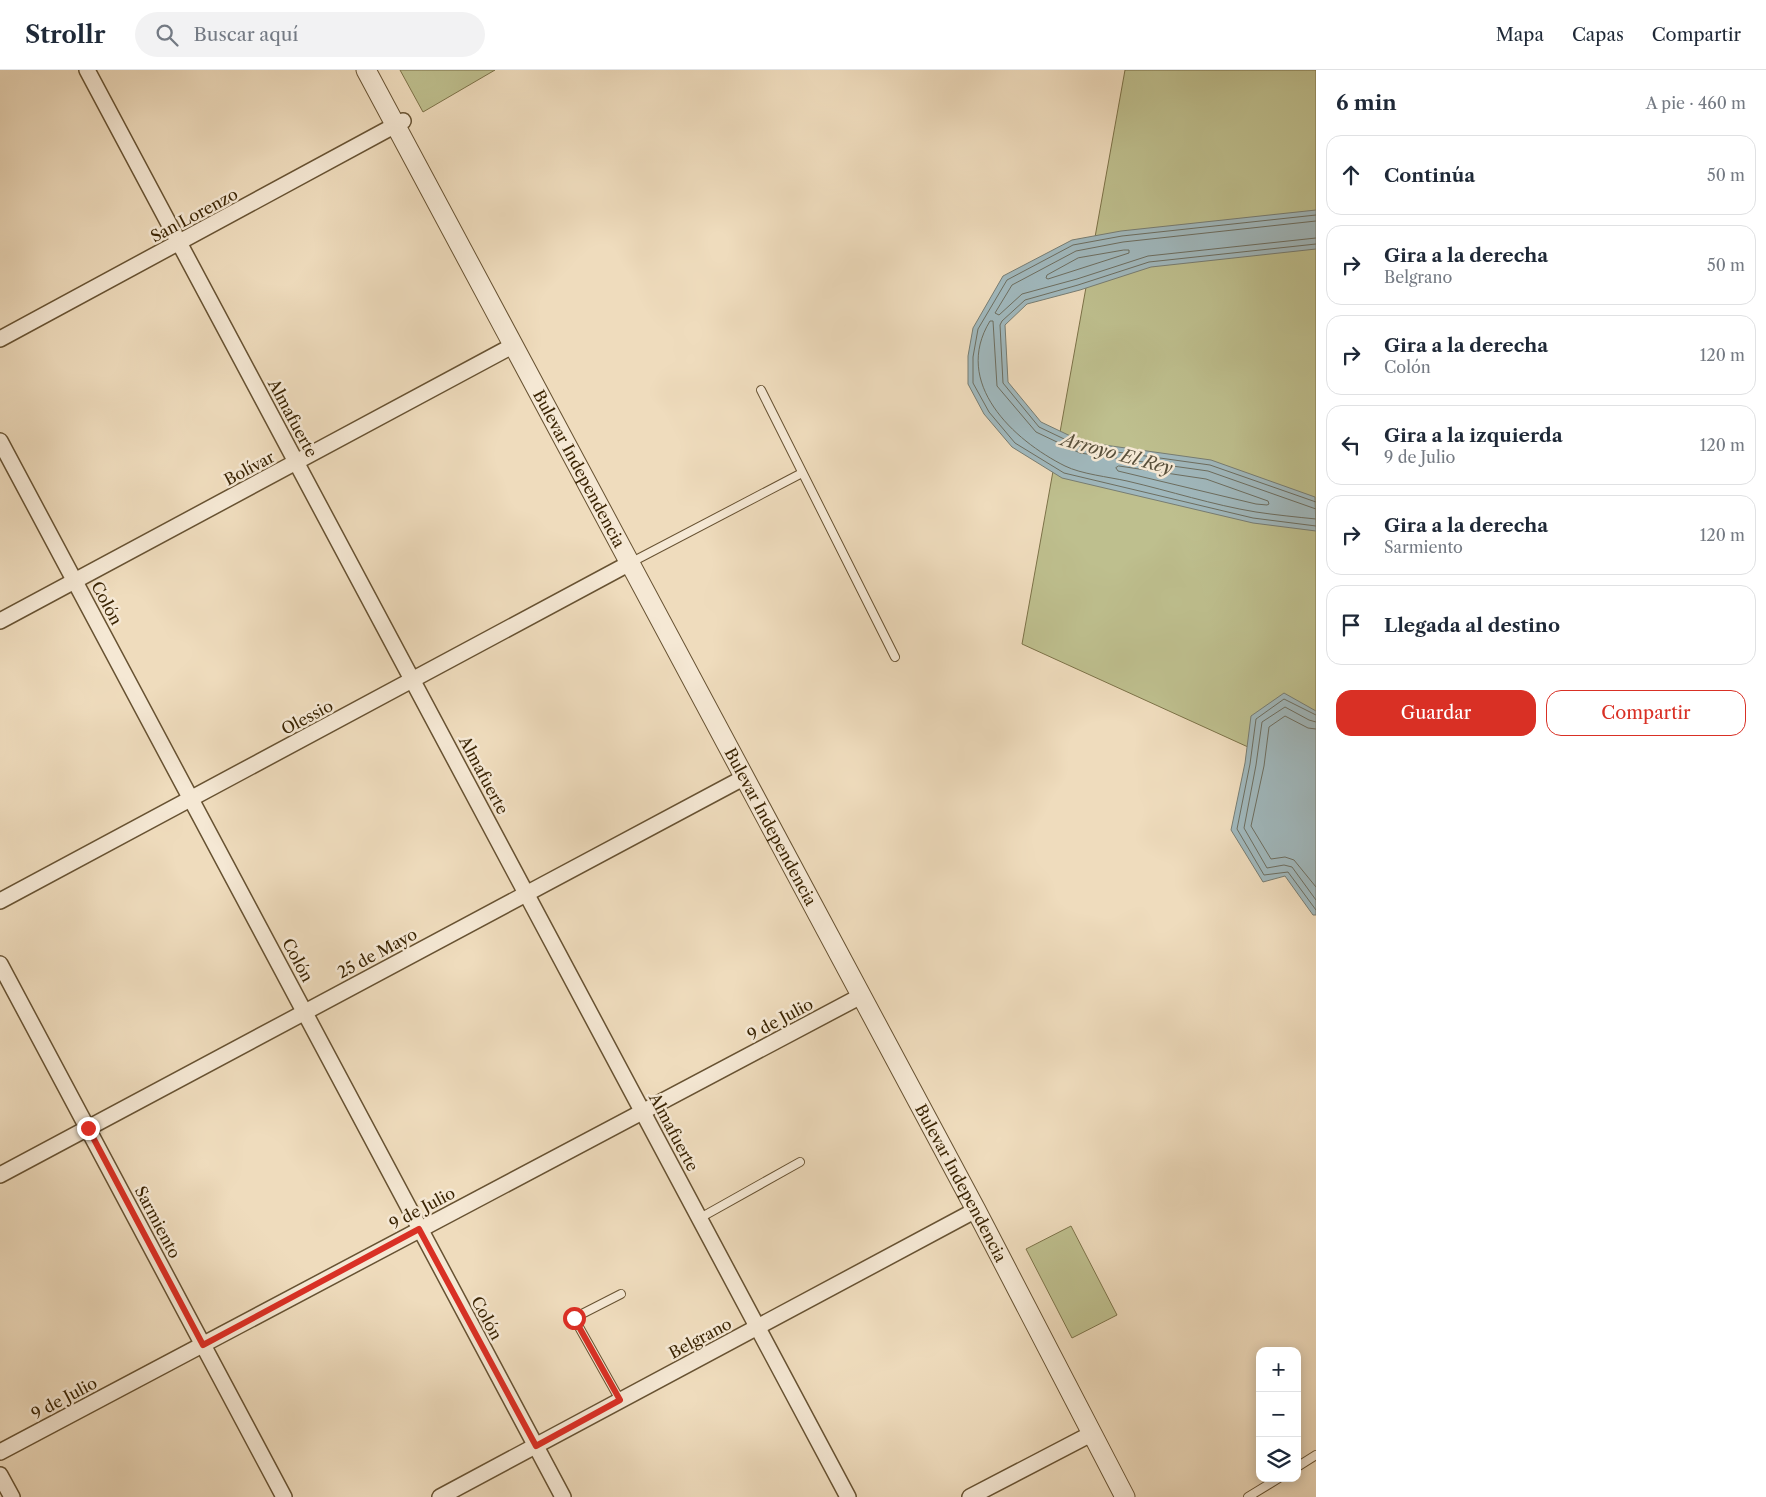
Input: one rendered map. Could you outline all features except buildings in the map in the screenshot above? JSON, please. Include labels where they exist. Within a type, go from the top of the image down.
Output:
[{"type":"street","name":"Almafuerte","points":[[87,70],[528,893],[848,1497]]},
{"type":"street","name":"Bulevar Independencia","points":[[366,70],[400,124]]},
{"type":"street","name":"Bulevar Independencia","points":[[377,70],[412,156],[976,1210],[1125,1497]]},
{"type":"street","name":"San Lorenzo","points":[[0,339],[400,124]]},
{"type":"street","name":"Bolívar","points":[[0,621],[514,345]]},
{"type":"street","name":"Colón","points":[[0,442],[563,1497]]},
{"type":"street","name":"Olessio","points":[[0,901],[630,563]]},
{"type":"street","name":"25 de Mayo","points":[[0,1174],[745,777]]},
{"type":"street","name":"Sarmiento","points":[[0,964],[284,1497]]},
{"type":"street","name":"9 de Julio","points":[[0,1452],[642,1110],[861,996]]},
{"type":"street","name":"Belgrano","points":[[440,1497],[976,1210]]},
{"type":"street","points":[[970,1497],[1091,1434]]},
{"type":"street","points":[[0,1475],[12,1497]]},
{"type":"lane","points":[[761,390],[896,658]]},
{"type":"lane","points":[[630,563],[802,473]]},
{"type":"lane","points":[[700,1218],[800,1162]]},
{"type":"lane","points":[[620,1400],[574,1318],[621,1294]]},
{"type":"lane","points":[[1301,1464],[1316,1455]]},
{"type":"lane","points":[[1248,1497],[1272,1482]]},
{"type":"green space","points":[[400,70],[495,70],[423,112]]},
{"type":"green space","points":[[1125,70],[1316,70],[1316,778],[1022,644]]},
{"type":"green space","points":[[1071,1226],[1117,1315],[1072,1338],[1026,1249]]},
{"type":"water","name":"Arroyo El Rey","points":[[1316,210],[1316,249],[1151,267],[1080,290],[1027,304],[1005,325],[1008,382],[1041,422],[1083,442],[1211,460],[1315,497],[1316,531],[1253,523],[1062,478],[1012,447],[984,414],[968,384],[968,356],[973,328],[1003,276],[1072,240],[1121,231]]},
{"type":"water","points":[[1284,693],[1316,711],[1316,915],[1313,915],[1285,876],[1263,882],[1231,830],[1245,763],[1251,716]]},
{"type":"route","points":[[88,1128],[203,1345],[419,1229],[536,1446],[620,1400],[574,1318]]}]
